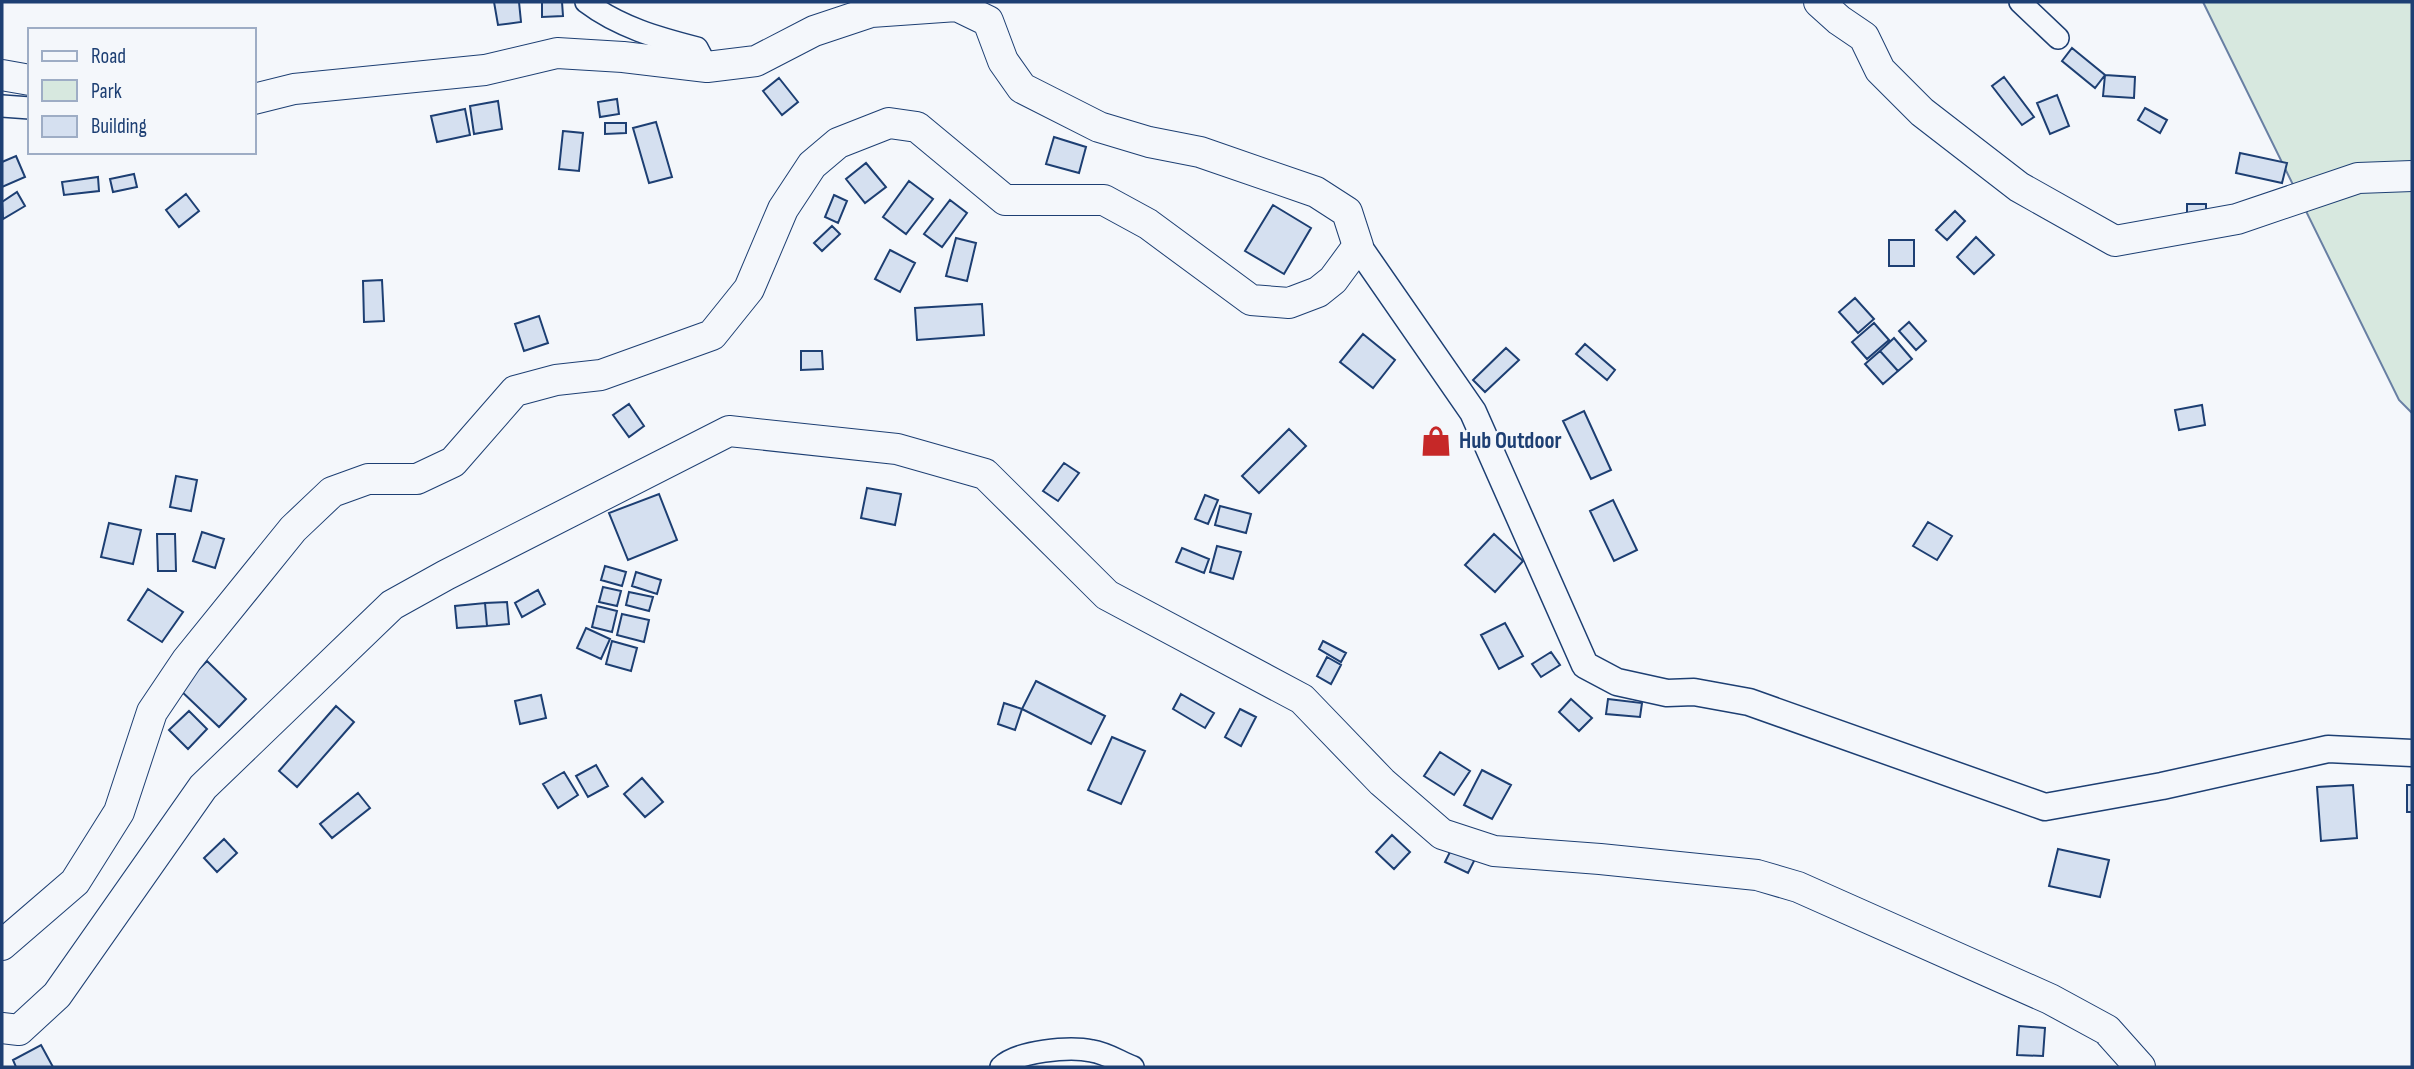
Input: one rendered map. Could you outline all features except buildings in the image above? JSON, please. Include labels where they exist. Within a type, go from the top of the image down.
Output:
[{"type":"highway","points":[[1819,2],[1864,37],[1880,70],[1922,112],[2019,187],[2115,241],[2237,219],[2358,178],[2412,176]]},
{"type":"highway","points":[[2,945],[75,882],[119,811],[152,712],[187,660],[293,529],[331,492],[368,479],[416,479],[453,462],[515,391],[556,380],[601,375],[712,335],[749,289],[783,209],[812,165],[838,142],[889,123],[917,127],[1005,200],[1104,200],[1148,224],[1251,300],[1289,303],[1318,292],[1333,280],[1358,246],[1348,212],[1316,192],[1200,152],[1149,142],[1099,127],[1021,89],[1003,61],[988,21],[957,6],[871,12],[814,32],[755,61],[706,67],[623,57],[557,53],[485,70],[294,89],[256,98]]},
{"type":"highway","points":[[2,75],[28,80]]},
{"type":"highway","points":[[2,1028],[19,1030],[57,995],[203,787],[392,605],[729,432],[897,449],[985,474],[1107,595],[1302,699],[1382,782],[1441,834],[1494,851],[1757,875],[1798,887],[2050,999],[2107,1030],[2140,1067]]},
{"type":"main road","points":[[1358,246],[1473,412],[1586,665],[1617,682],[1667,693],[1694,692],[1749,702],[2045,807],[2162,786],[2328,749],[2412,754]]},
{"type":"street","points":[[586,2],[601,13],[652,37],[697,48],[706,67]]},
{"type":"street","points":[[2020,2],[2058,38]]},
{"type":"street","points":[[2,106],[28,108]]},
{"type":"street","points":[[1001,1067],[1006,1062],[1044,1050],[1091,1050],[1133,1067]]},
{"type":"green space","points":[[2203,2],[2412,2],[2412,413],[2399,400]]},
{"type":"place","name":"Hub Outdoor","points":[[1436,441]]}]
